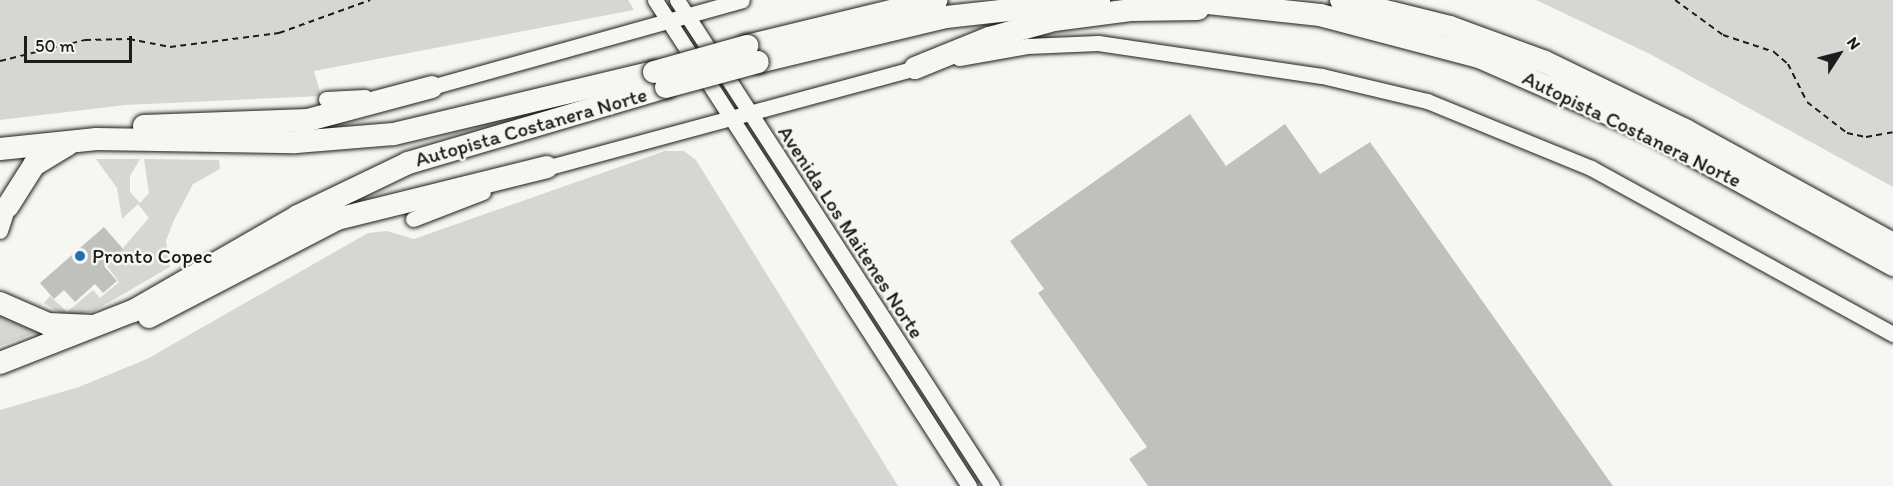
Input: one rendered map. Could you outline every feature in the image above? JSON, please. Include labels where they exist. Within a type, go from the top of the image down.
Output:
[{"type":"highway","name":"Autopista Costanera Norte","points":[[0,363],[69,340],[105,324],[385,172],[660,80],[936,0]]},
{"type":"highway","name":"Autopista Costanera Norte","points":[[752,54],[946,17],[1099,0]]},
{"type":"highway","name":"Autopista Costanera Norte","points":[[1180,0],[1261,6],[1401,34],[1538,80],[1654,134],[1893,266]]},
{"type":"highway","name":"Autopista Costanera Norte","points":[[1341,0],[1450,27],[1567,72],[1685,130],[1893,244]]},
{"type":"highway","points":[[915,68],[989,38],[1054,20],[1132,10],[1261,6]]},
{"type":"highway","name":"Autopista Costanera Norte","points":[[0,148],[76,140],[296,142],[394,134],[660,80]]},
{"type":"highway","points":[[0,148],[102,129],[308,120],[432,87]]},
{"type":"highway","points":[[4,206],[34,165],[76,140]]},
{"type":"highway","points":[[69,340],[182,304],[337,219],[547,167]]},
{"type":"highway","points":[[0,303],[48,324],[105,324]]},
{"type":"street","points":[[655,0],[726,116],[969,486]]},
{"type":"street","name":"Avenida Los Maitenes Norte","points":[[677,0],[865,295],[992,486]]},
{"type":"street","points":[[327,99],[432,87],[742,0]]},
{"type":"street","points":[[412,219],[547,167],[747,110],[915,68],[1027,46],[1098,43],[1380,88],[1480,120],[1591,168],[1893,334]]},
{"type":"street","points":[[0,231],[4,206]]},
{"type":"street","points":[[849,304],[865,295]]},
{"type":"path","points":[[0,61],[85,40],[129,39],[170,47],[279,33],[370,0]]},
{"type":"path","points":[[1675,0],[1723,35],[1774,52],[1788,64],[1807,102],[1847,133],[1866,137],[1893,132]]},
{"type":"shaded area","points":[[0,0],[628,0],[634,10],[314,71],[321,96],[125,105],[0,120]]},
{"type":"shaded area","points":[[1536,0],[1893,0],[1893,187],[1650,54]]},
{"type":"shaded area","points":[[665,151],[684,151],[696,160],[898,486],[0,486],[0,410],[79,387],[147,359],[368,233],[387,231],[414,239]]},
{"type":"shaded area","points":[[96,159],[140,159],[130,176],[130,192],[140,203],[149,193],[144,159],[219,160],[220,169],[193,184],[174,220],[166,241],[170,267],[94,311],[66,317],[44,303],[50,296],[67,312],[93,290],[100,298],[119,282],[107,266],[149,218],[138,204],[122,219],[117,188]]},
{"type":"shaded area","points":[[0,313],[3,314],[38,332],[0,346]]},
{"type":"building","points":[[1190,114],[1226,166],[1285,124],[1320,174],[1370,142],[1613,486],[1148,486],[1129,459],[1147,447],[1038,293],[1044,289],[1010,241]]},
{"type":"building","points":[[104,227],[123,249],[104,266],[117,281],[103,293],[95,284],[75,302],[64,290],[54,299],[40,283]]},
{"type":"place","name":"Pronto Copec","points":[[80,256]]}]
